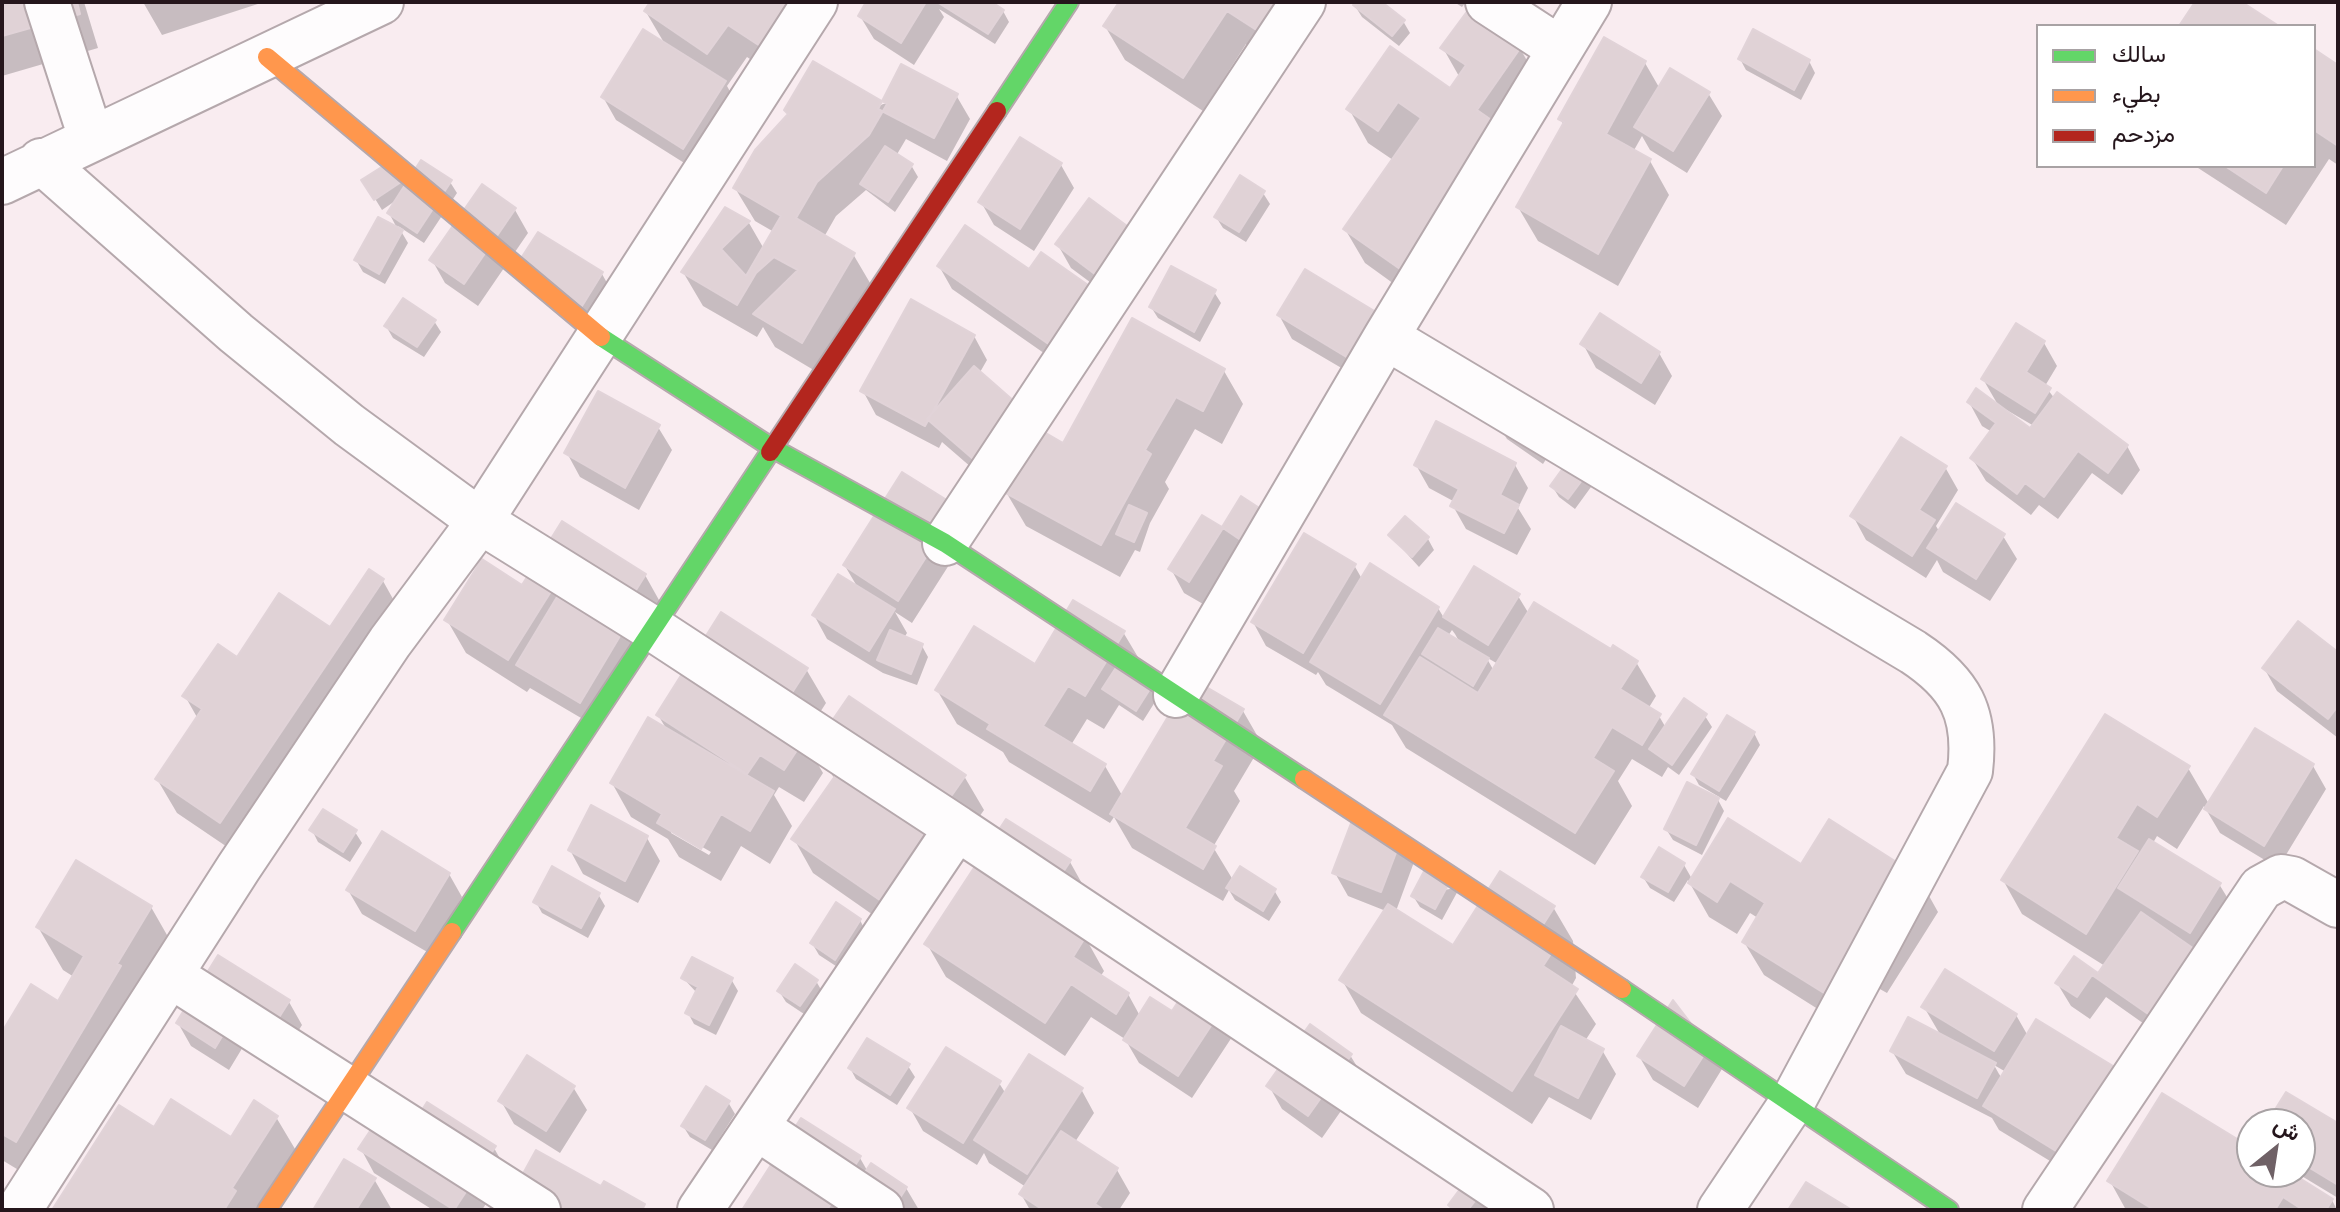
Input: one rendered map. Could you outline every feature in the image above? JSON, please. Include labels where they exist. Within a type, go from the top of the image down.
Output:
[{"type":"street","points":[[47,2],[91,138]]},
{"type":"street","points":[[2,182],[267,57],[327,14],[381,2]]},
{"type":"street","points":[[19,1210],[390,642],[480,521],[597,335],[747,111],[815,2]]},
{"type":"street","points":[[267,1210],[655,630],[1069,2]]},
{"type":"street","points":[[945,543],[1303,2]]},
{"type":"street","points":[[1488,2],[1560,49]]},
{"type":"street","points":[[1176,695],[1386,337],[1589,2]]},
{"type":"street","points":[[267,57],[597,335],[774,449],[945,543],[1793,1101],[1949,1210]]},
{"type":"street","points":[[41,161],[247,343],[349,425],[480,521],[655,630],[1531,1210]]},
{"type":"street","points":[[1386,337],[1913,652],[1943,672],[1960,695],[1973,743],[1970,771],[1793,1101],[1720,1210]]},
{"type":"street","points":[[700,1210],[957,828]]},
{"type":"street","points":[[2045,1210],[2261,888],[2281,877],[2292,879],[2338,905]]},
{"type":"street","points":[[170,975],[538,1210]]},
{"type":"street","points":[[756,1127],[881,1210]]},
{"type":"building","points":[[2,2],[77,2],[80,14],[2,36]]},
{"type":"building","points":[[650,2],[790,2],[760,46],[728,25],[707,54],[644,11]]},
{"type":"building","points":[[866,2],[926,2],[901,43],[858,16]]},
{"type":"building","points":[[937,2],[992,2],[1004,10],[988,34]]},
{"type":"building","points":[[1119,2],[1282,2],[1261,33],[1227,11],[1183,78],[1103,26]]},
{"type":"building","points":[[1355,2],[1382,2],[1405,20],[1392,36],[1353,5]]},
{"type":"building","points":[[1474,2],[1521,47],[1477,110],[1497,124],[1400,269],[1343,229],[1421,118],[1398,102],[1378,131],[1346,109],[1390,46],[1450,88],[1466,65],[1440,48]]},
{"type":"building","points":[[2195,2],[2242,2],[2276,24],[2180,24]]},
{"type":"building","points":[[643,29],[726,81],[683,149],[601,97]]},
{"type":"building","points":[[1753,29],[1810,60],[1794,90],[1738,59]]},
{"type":"building","points":[[1604,37],[1646,61],[1606,134],[1651,159],[1598,254],[1516,207],[1564,122],[1558,119]]},
{"type":"building","points":[[2316,50],[2338,65],[2338,146],[2316,131]]},
{"type":"building","points":[[813,61],[887,104],[869,135],[817,182],[796,218],[855,253],[802,343],[753,314],[798,270],[774,257],[756,273],[737,305],[681,272],[725,207],[750,221],[721,249],[746,276],[781,216],[733,188],[755,150],[788,114],[784,110]]},
{"type":"building","points":[[901,64],[958,94],[934,138],[878,109]]},
{"type":"building","points":[[1670,68],[1710,92],[1673,151],[1634,127]]},
{"type":"building","points":[[1020,137],[1062,163],[1020,229],[978,202]]},
{"type":"building","points":[[885,146],[913,164],[888,202],[860,184]]},
{"type":"building","points":[[421,160],[452,180],[417,233],[387,213]]},
{"type":"building","points":[[388,163],[401,182],[374,200],[361,180]]},
{"type":"building","points":[[2228,168],[2282,168],[2266,193]]},
{"type":"building","points":[[1240,175],[1265,191],[1239,232],[1214,217]]},
{"type":"building","points":[[482,184],[516,208],[464,284],[429,260]]},
{"type":"building","points":[[1089,198],[1134,231],[1100,278],[1055,244]]},
{"type":"building","points":[[378,217],[403,230],[379,274],[354,260]]},
{"type":"building","points":[[965,225],[1029,269],[1041,252],[1098,292],[1057,350],[937,266]]},
{"type":"building","points":[[538,232],[603,272],[582,306],[516,266]]},
{"type":"building","points":[[1171,266],[1216,290],[1194,332],[1149,307]]},
{"type":"building","points":[[1305,269],[1381,315],[1353,361],[1277,315]]},
{"type":"building","points":[[403,298],[436,320],[417,347],[384,326]]},
{"type":"building","points":[[911,299],[975,335],[925,426],[860,391]]},
{"type":"building","points":[[1600,313],[1660,352],[1641,383],[1580,344]]},
{"type":"building","points":[[1132,318],[1225,369],[1203,411],[1176,397],[1145,450],[1151,454],[1101,545],[1004,492],[1039,429],[1063,443]]},
{"type":"building","points":[[2016,323],[2045,341],[2026,372],[2051,388],[2035,413],[1981,379]]},
{"type":"building","points":[[974,366],[1023,409],[980,465],[927,419]]},
{"type":"building","points":[[1976,388],[2030,428],[2057,392],[2128,445],[2108,473],[2078,451],[2044,497],[2025,483],[2017,494],[1970,458],[1996,423],[1967,402]]},
{"type":"building","points":[[598,391],[660,425],[625,488],[564,453]]},
{"type":"building","points":[[1436,421],[1516,463],[1500,495],[1519,505],[1504,533],[1450,506],[1459,489],[1414,465]]},
{"type":"building","points":[[1901,437],[1947,466],[1919,510],[1935,520],[1912,556],[1850,516]]},
{"type":"building","points":[[1576,450],[1594,464],[1568,499],[1550,486]]},
{"type":"building","points":[[902,472],[958,507],[898,601],[843,565]]},
{"type":"building","points":[[1241,496],[1264,511],[1245,543],[1223,528],[1189,582],[1168,569],[1202,515],[1222,527]]},
{"type":"building","points":[[1956,503],[2005,534],[1976,579],[1927,548]]},
{"type":"building","points":[[1129,505],[1147,513],[1134,542],[1116,534]]},
{"type":"building","points":[[1405,516],[1429,537],[1412,557],[1388,535]]},
{"type":"building","points":[[562,521],[646,574],[616,622],[555,585],[508,660],[444,620],[482,559],[522,585]]},
{"type":"building","points":[[1304,533],[1356,564],[1303,653],[1251,622]]},
{"type":"building","points":[[1370,563],[1439,607],[1380,704],[1310,662]]},
{"type":"building","points":[[1474,566],[1520,594],[1488,645],[1443,617]]},
{"type":"building","points":[[369,569],[384,579],[220,823],[155,779],[202,709],[182,696],[218,644],[237,657],[279,593],[330,627]]},
{"type":"building","points":[[838,574],[895,609],[869,651],[812,615]]},
{"type":"building","points":[[557,597],[620,636],[580,703],[516,665]]},
{"type":"building","points":[[1073,600],[1125,631],[1085,696],[1068,686],[1043,726],[1106,764],[1090,791],[987,729],[990,724],[935,690],[974,626],[1035,664]]},
{"type":"building","points":[[1534,602],[1611,649],[1613,645],[1638,661],[1620,689],[1661,714],[1642,745],[1612,727],[1593,758],[1614,771],[1575,833],[1384,715],[1420,657],[1478,693]]},
{"type":"building","points":[[721,612],[808,668],[775,719],[805,738],[784,770],[760,755],[747,774],[656,715]]},
{"type":"building","points":[[2298,621],[2338,652],[2338,706],[2328,719],[2262,668]]},
{"type":"building","points":[[1438,628],[1489,658],[1473,686],[1422,654]]},
{"type":"building","points":[[890,630],[923,644],[911,674],[877,660]]},
{"type":"building","points":[[1121,660],[1155,681],[1136,711],[1102,689]]},
{"type":"building","points":[[1191,678],[1244,709],[1213,761],[1222,766],[1185,828],[1216,846],[1203,869],[1110,814]]},
{"type":"building","points":[[849,696],[966,775],[924,835],[931,840],[887,905],[791,839],[842,766],[814,747]]},
{"type":"building","points":[[1684,698],[1707,714],[1672,765],[1649,749]]},
{"type":"building","points":[[2105,714],[2190,766],[2157,817],[2137,804],[2116,838],[2138,851],[2086,934],[2001,880]]},
{"type":"building","points":[[1727,715],[1755,732],[1719,791],[1691,774]]},
{"type":"building","points":[[648,717],[774,791],[750,831],[721,814],[701,849],[657,823],[662,814],[610,783]]},
{"type":"building","points":[[2255,728],[2314,764],[2264,846],[2204,809]]},
{"type":"building","points":[[1687,782],[1719,798],[1696,845],[1664,829]]},
{"type":"building","points":[[591,805],[648,836],[625,881],[568,850]]},
{"type":"building","points":[[323,809],[357,830],[343,852],[309,830]]},
{"type":"building","points":[[1353,818],[1402,837],[1381,892],[1332,873]]},
{"type":"building","points":[[1728,818],[1801,864],[1829,819],[1920,877],[1832,998],[1742,942],[1765,903],[1730,881],[1717,902],[1688,883]]},
{"type":"building","points":[[1006,819],[1071,860],[1041,906],[1086,936],[1073,957],[1129,993],[1116,1014],[1071,984],[1045,1023],[924,944]]},
{"type":"building","points":[[382,831],[450,873],[415,931],[346,890]]},
{"type":"building","points":[[2149,839],[2221,883],[2190,933],[2118,888]]},
{"type":"building","points":[[1659,847],[1685,863],[1668,892],[1641,877]]},
{"type":"building","points":[[76,860],[152,906],[117,964],[121,966],[16,1142],[2,1134],[2,1032],[31,984],[58,1001],[84,956],[36,927]]},
{"type":"building","points":[[1430,860],[1454,874],[1435,909],[1411,896]]},
{"type":"building","points":[[552,866],[600,893],[581,928],[533,902]]},
{"type":"building","points":[[1240,866],[1276,889],[1263,911],[1226,888]]},
{"type":"building","points":[[1500,871],[1555,906],[1539,931],[1558,943],[1543,966],[1578,989],[1512,1091],[1339,980],[1388,904],[1453,945]]},
{"type":"building","points":[[836,902],[861,919],[835,960],[810,943]]},
{"type":"building","points":[[2141,912],[2197,951],[2151,1016],[2092,975],[2077,997],[2055,983],[2074,956],[2098,973]]},
{"type":"building","points":[[218,955],[290,1000],[271,1030],[238,1010],[215,1048],[176,1023]]},
{"type":"building","points":[[692,957],[733,978],[709,1025],[685,1013],[698,987],[681,978]]},
{"type":"building","points":[[795,964],[818,980],[800,1006],[777,991]]},
{"type":"building","points":[[1945,969],[2017,1014],[1994,1051],[1921,1007]]},
{"type":"building","points":[[1185,991],[1220,1012],[1178,1076],[1123,1040],[1150,997],[1172,1011]]},
{"type":"building","points":[[1673,1000],[1709,1047],[1684,1086],[1637,1056]]},
{"type":"building","points":[[1908,1017],[1996,1063],[1977,1098],[1890,1051]]},
{"type":"building","points":[[2036,1019],[2118,1069],[2064,1156],[1983,1106]]},
{"type":"building","points":[[1310,1024],[1352,1054],[1308,1116],[1266,1086]]},
{"type":"building","points":[[1561,1026],[1604,1049],[1578,1098],[1535,1075]]},
{"type":"building","points":[[867,1038],[910,1064],[890,1095],[848,1068]]},
{"type":"building","points":[[946,1047],[1001,1081],[963,1143],[907,1108]]},
{"type":"building","points":[[1029,1054],[1083,1088],[1027,1174],[974,1140]]},
{"type":"building","points":[[527,1055],[575,1086],[546,1131],[498,1101]]},
{"type":"building","points":[[706,1086],[730,1101],[705,1140],[681,1126]]},
{"type":"building","points":[[2286,1092],[2313,1108],[2276,1108]]},
{"type":"building","points":[[2162,1093],[2236,1138],[2236,1188],[2315,1188],[2333,1199],[2326,1210],[2303,1210],[2283,1197],[2275,1210],[2154,1210],[2107,1181]]},
{"type":"building","points":[[171,1099],[231,1137],[254,1100],[278,1116],[232,1188],[236,1191],[224,1210],[52,1210],[119,1105],[154,1127]]},
{"type":"building","points":[[390,1101],[417,1118],[427,1102],[496,1146],[454,1210],[358,1149]]},
{"type":"building","points":[[2316,1110],[2338,1123],[2338,1185],[2316,1172]]},
{"type":"building","points":[[801,1118],[861,1156],[827,1210],[742,1210]]},
{"type":"building","points":[[1061,1131],[1118,1168],[1095,1204],[1104,1210],[1043,1210],[1019,1194]]},
{"type":"building","points":[[536,1150],[601,1186],[604,1181],[645,1204],[642,1210],[503,1210]]},
{"type":"building","points":[[344,1159],[376,1178],[356,1210],[313,1210]]},
{"type":"building","points":[[871,1163],[907,1187],[892,1210],[840,1210]]},
{"type":"building","points":[[1472,1173],[1487,1185],[1468,1210],[1454,1210],[1448,1205]]},
{"type":"building","points":[[1806,1182],[1852,1210],[1788,1210]]},
{"type":"traffic: fast","points":[[997,111],[1069,2]]},
{"type":"traffic: fast","points":[[601,337],[774,449],[945,543],[1304,779]]},
{"type":"traffic: fast","points":[[452,932],[770,452]]},
{"type":"traffic: fast","points":[[1622,989],[1949,1210]]},
{"type":"traffic: slow","points":[[267,57],[601,337]]},
{"type":"traffic: slow","points":[[1304,779],[1622,989]]},
{"type":"traffic: slow","points":[[267,1210],[452,932]]},
{"type":"traffic: jam","points":[[770,452],[997,111]]}]
